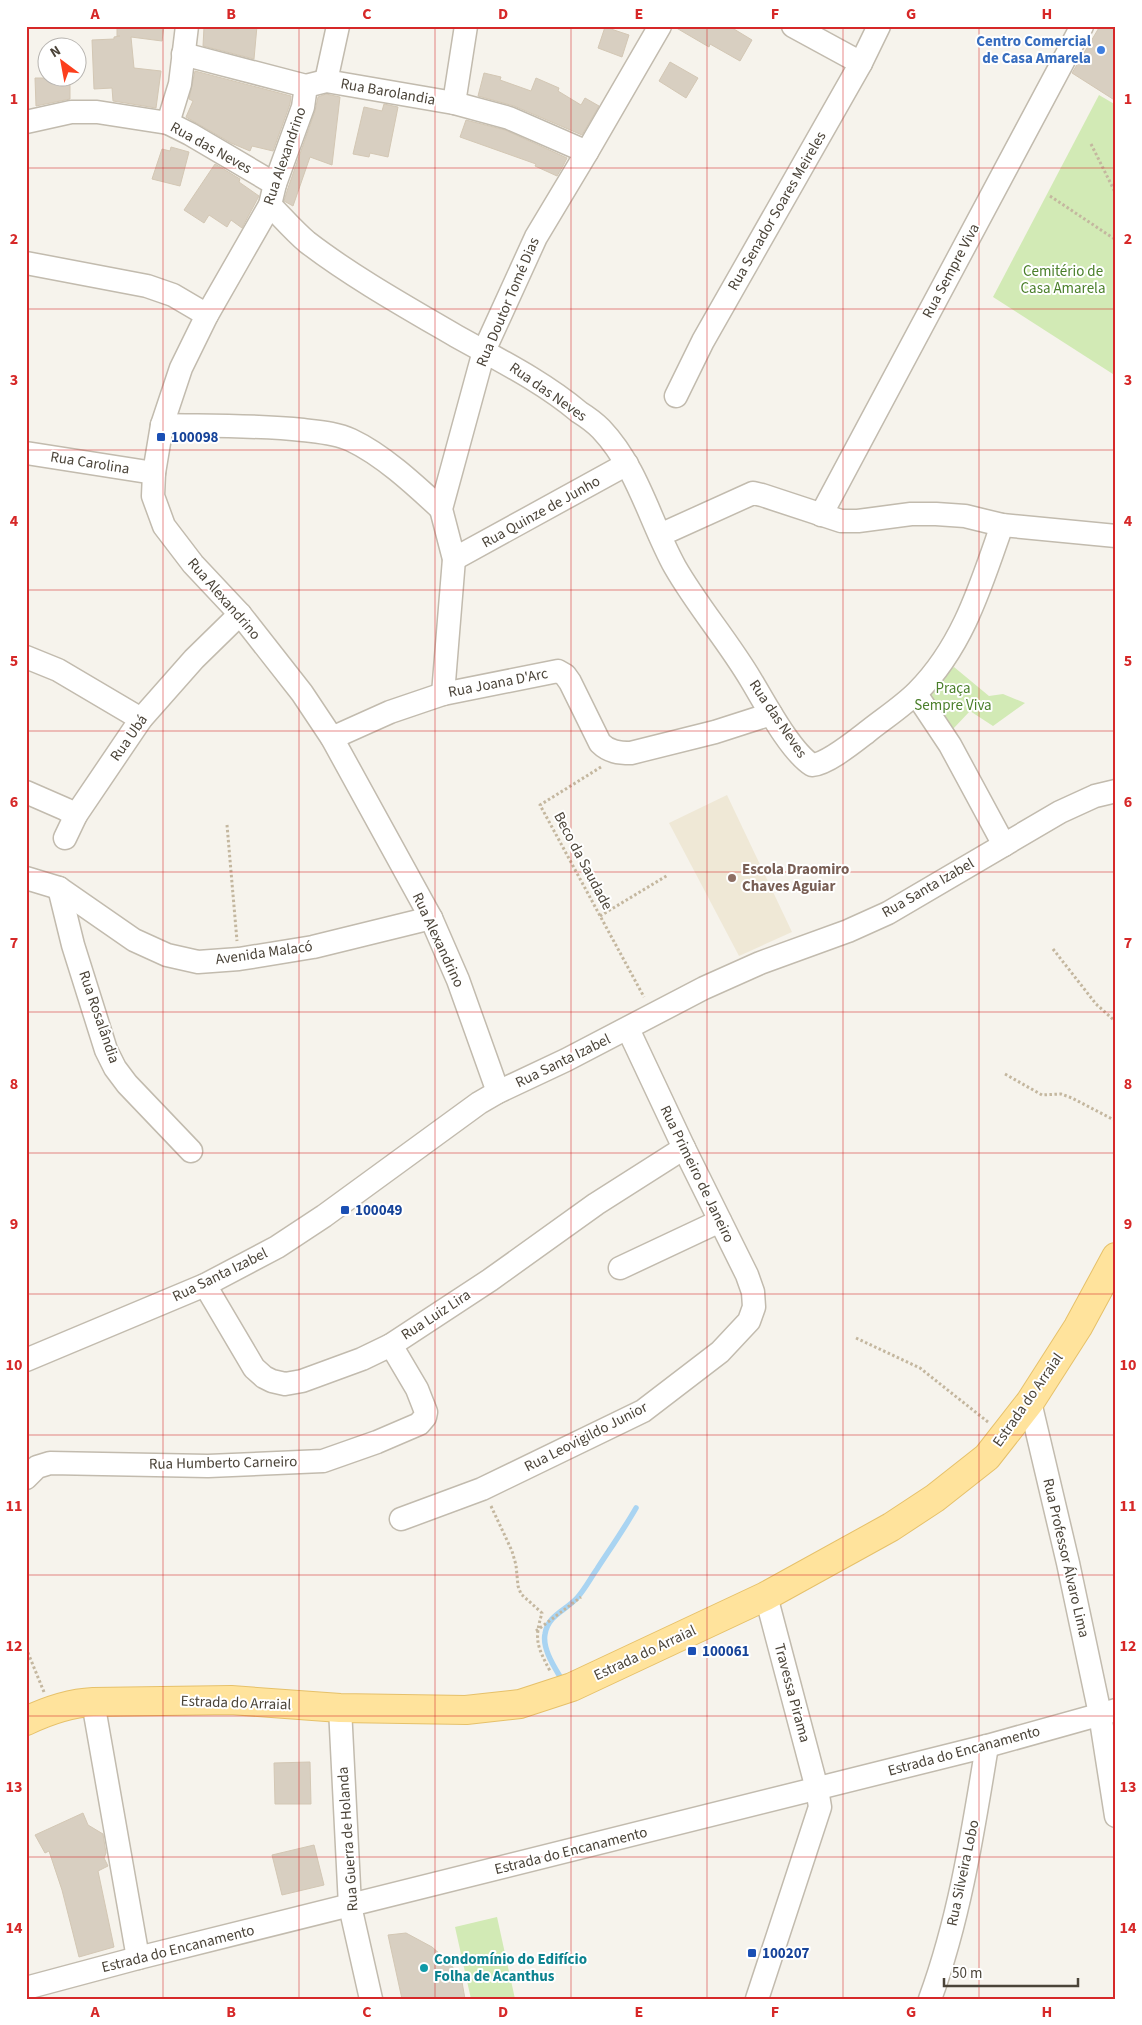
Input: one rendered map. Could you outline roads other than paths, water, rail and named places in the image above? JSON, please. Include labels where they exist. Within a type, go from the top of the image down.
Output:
[{"type":"main road","name":"Estrada do Arraial","points":[[26,1722],[78,1703],[93,1702],[231,1700],[340,1708],[466,1710],[520,1704],[560,1691],[766,1596],[891,1527],[935,1498],[987,1457],[1030,1402],[1078,1327],[1116,1257]]},
{"type":"street","points":[[168,123],[180,84],[187,26]]},
{"type":"street","name":"Rua Alexandrino","points":[[338,26],[316,83],[303,107],[272,194],[207,315],[181,368],[162,425],[154,473],[153,496],[164,526],[193,564],[240,614],[302,693],[332,738],[431,918],[458,980],[498,1092]]},
{"type":"street","points":[[454,103],[466,26]]},
{"type":"street","name":"Rua Doutor Tomé Dias","points":[[443,694],[454,559],[441,509],[484,351],[536,237],[660,26]]},
{"type":"street","points":[[793,26],[861,63]]},
{"type":"street","name":"Rua Senador Soares Meireles","points":[[676,396],[703,341],[861,63],[879,26]]},
{"type":"street","name":"Rua Sempre Viva","points":[[820,515],[1082,26]]},
{"type":"street","name":"Rua Barolandia","points":[[183,54],[316,83],[454,103],[509,118],[587,152]]},
{"type":"street","name":"Rua das Neves","points":[[26,122],[71,112],[97,112],[168,123],[190,134],[272,194],[305,240],[345,268],[484,351],[516,367],[569,403],[601,429],[627,464],[674,565],[698,605],[744,669],[771,714],[804,759],[812,765],[822,763],[860,738],[916,694]]},
{"type":"street","points":[[26,263],[147,286],[173,295],[207,315]]},
{"type":"street","points":[[162,425],[276,428],[326,433],[350,439],[368,449],[441,509]]},
{"type":"street","name":"Rua Carolina","points":[[26,454],[154,473]]},
{"type":"street","name":"Rua Quinze de Junho","points":[[454,559],[627,464]]},
{"type":"street","points":[[660,535],[753,493],[848,522],[911,514],[936,514],[965,516],[1002,525],[1116,536]]},
{"type":"street","points":[[1002,525],[978,594],[958,638],[946,659],[916,694],[950,745],[1004,845]]},
{"type":"street","name":"Rua Ubá","points":[[65,838],[76,815],[141,719],[194,659],[240,614]]},
{"type":"street","points":[[26,657],[58,670],[141,719]]},
{"type":"street","name":"Rua Joana D'Arc","points":[[332,738],[390,712],[443,694],[558,671],[565,675],[570,682],[600,744],[610,750],[625,753],[715,732],[771,714]]},
{"type":"street","name":"Rua Santa Izabel","points":[[26,1360],[206,1285],[278,1247],[479,1103],[498,1092],[628,1029],[704,988],[760,963],[848,931],[888,913],[1060,812],[1095,796],[1116,791]]},
{"type":"street","points":[[26,792],[65,808],[76,815]]},
{"type":"street","name":"Avenida Malacó","points":[[26,878],[59,888],[134,940],[167,954],[198,962],[239,959],[313,947],[431,918]]},
{"type":"street","name":"Rua Rosalândia","points":[[59,888],[73,944],[106,1050],[115,1068],[127,1084],[191,1151]]},
{"type":"street","name":"Rua Primeiro de Janeiro","points":[[628,1029],[747,1275],[753,1292],[754,1307],[749,1321]]},
{"type":"street","name":"Rua Luiz Lira","points":[[206,1285],[254,1368],[272,1381],[285,1384],[302,1381],[362,1359],[391,1345],[490,1280],[596,1204],[684,1148]]},
{"type":"street","points":[[620,1268],[720,1221]]},
{"type":"street","name":"Rua Leovigildo Junior","points":[[401,1519],[482,1489],[643,1410],[720,1352],[749,1321]]},
{"type":"street","name":"Rua Humberto Carneiro","points":[[26,1478],[37,1467],[50,1463],[208,1466],[323,1461],[377,1442],[419,1424],[425,1417],[426,1412],[423,1403],[391,1345]]},
{"type":"street","name":"Rua Professor Álvaro Lima","points":[[1030,1402],[1068,1563],[1108,1712],[1116,1816]]},
{"type":"street","name":"Travessa Pirama","points":[[757,1999],[820,1813],[817,1789],[766,1596]]},
{"type":"street","points":[[93,1702],[138,1958]]},
{"type":"street","name":"Rua Guerra de Holanda","points":[[340,1708],[350,1906],[371,1999]]},
{"type":"street","name":"Estrada do Encanamento","points":[[26,1988],[138,1958],[988,1746],[1108,1712]]},
{"type":"street","name":"Rua Silveira Lobo","points":[[930,1999],[940,1971],[966,1870],[988,1746]]},
{"type":"waterway","points":[[562,1680],[545,1646],[547,1628],[553,1618],[583,1591],[636,1508]]},
{"type":"place","name":"Centro Comercial de Casa Amarela","points":[[1101,50]]},
{"type":"place","name":"100098","points":[[161,437]]},
{"type":"place","name":"Escola Draomiro Chaves Aguiar","points":[[732,878]]},
{"type":"place","name":"100049","points":[[345,1210]]},
{"type":"place","name":"100061","points":[[692,1651]]},
{"type":"place","name":"100207","points":[[752,1953]]},
{"type":"place","name":"Condomínio do Edifício Folha de Acanthus","points":[[424,1968]]},
{"type":"park label","name":"Cemitério de Casa Amarela","points":[[1063,280]]},
{"type":"park label","name":"Praça Sempre Viva","points":[[953,696]]}]
